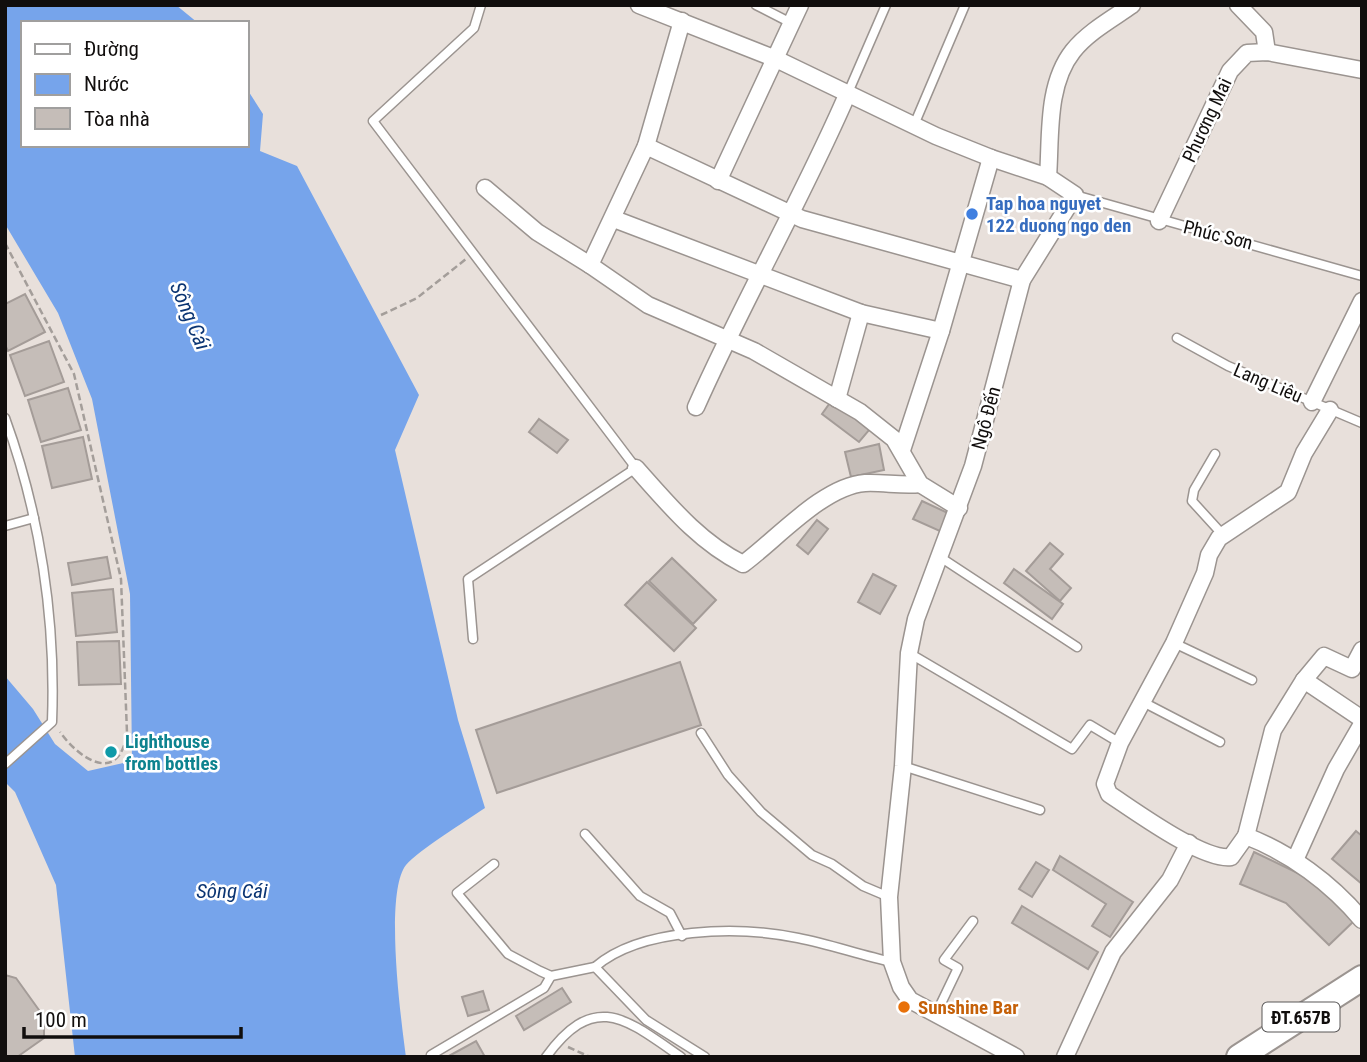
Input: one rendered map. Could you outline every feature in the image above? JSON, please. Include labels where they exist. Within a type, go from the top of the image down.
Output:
[{"type":"main road","name":"ĐT.657B","points":[[1240,1057],[1362,978]]},
{"type":"street","points":[[639,5],[776,59],[847,95],[991,158],[1048,177],[1075,195]]},
{"type":"street","points":[[718,181],[800,5]]},
{"type":"street","points":[[1048,177],[1055,90],[1066,61],[1088,37],[1132,5]]},
{"type":"street","points":[[1238,5],[1264,32],[1267,52]]},
{"type":"street","points":[[590,264],[614,219],[646,146],[682,21]]},
{"type":"street","name":"Phương Mai","points":[[1159,221],[1233,64],[1247,53],[1267,52],[1362,70]]},
{"type":"street","points":[[696,407],[726,338],[847,95]]},
{"type":"street","points":[[646,146],[790,214],[873,241],[1022,280]]},
{"type":"street","points":[[902,450],[941,331],[991,158]]},
{"type":"street","points":[[485,188],[537,232],[590,264],[648,305],[726,338],[837,399],[877,425],[902,450],[920,484],[959,509]]},
{"type":"street","name":"Ngô Đến","points":[[1016,1057],[935,1016],[910,1000],[901,987],[892,962],[889,897],[903,766],[909,653],[916,619],[959,509],[983,432],[1022,280],[1075,195]]},
{"type":"street","points":[[614,219],[861,313],[941,331]]},
{"type":"street","points":[[1312,402],[1362,301]]},
{"type":"street","points":[[837,399],[861,313]]},
{"type":"street","points":[[1330,410],[1304,453],[1288,492],[1223,536],[1209,555],[1205,573],[1174,643],[1120,743],[1105,784],[1109,794],[1219,859],[1231,857],[1246,836],[1273,730],[1304,680],[1324,656],[1352,669],[1362,650]]},
{"type":"street","points":[[636,468],[691,528],[722,553],[743,564],[812,508],[838,492],[864,483],[895,486],[920,484]]},
{"type":"street","points":[[1304,680],[1362,719]]},
{"type":"street","points":[[1295,860],[1336,769],[1362,724]]},
{"type":"street","points":[[1246,836],[1295,860],[1362,920]]},
{"type":"street","points":[[1065,1057],[1113,953],[1170,880],[1189,843]]},
{"type":"lane","points":[[473,639],[468,579],[636,468],[373,121],[474,28],[481,5]]},
{"type":"lane","points":[[756,5],[793,23]]},
{"type":"lane","points":[[847,95],[886,5]]},
{"type":"lane","points":[[914,125],[965,5]]},
{"type":"lane","name":"Phúc Sơn","points":[[1075,195],[1159,221],[1362,275]]},
{"type":"lane","name":"Lang Liêu","points":[[1177,338],[1228,366],[1362,423]]},
{"type":"lane","points":[[5,418],[34,518],[53,661],[52,722],[5,764]]},
{"type":"lane","points":[[1215,454],[1194,490],[1192,501],[1223,536]]},
{"type":"lane","points":[[5,526],[34,518]]},
{"type":"lane","points":[[940,557],[1077,647]]},
{"type":"lane","points":[[1174,643],[1252,680]]},
{"type":"lane","points":[[909,653],[1072,748],[1090,725],[1120,743]]},
{"type":"lane","points":[[1141,701],[1220,742]]},
{"type":"lane","points":[[701,733],[728,775],[761,812],[812,855],[832,863],[863,886],[889,897]]},
{"type":"lane","points":[[903,766],[1040,810]]},
{"type":"lane","points":[[585,834],[640,896],[670,913],[682,936]]},
{"type":"lane","points":[[494,864],[457,893],[508,954],[551,976],[595,967],[610,954],[628,946],[682,936],[752,931],[799,938],[892,962]]},
{"type":"lane","points":[[935,1016],[958,968],[944,960],[973,921]]},
{"type":"lane","points":[[595,967],[646,1020],[705,1057]]},
{"type":"lane","points":[[430,1055],[544,988],[551,976]]},
{"type":"lane","points":[[546,1057],[561,1037],[594,1018],[615,1016],[681,1057]]},
{"type":"path","points":[[5,243],[74,374],[121,579],[127,733],[124,750],[111,761],[94,763],[75,752],[52,722]]},
{"type":"path","points":[[382,315],[417,298],[473,253]]},
{"type":"path","points":[[561,1037],[568,1048],[590,1057]]},
{"type":"water","name":"Sông Cái","points":[[5,5],[176,5],[196,21],[21,21],[21,147],[248,147],[248,91],[263,114],[260,151],[297,166],[419,395],[395,450],[458,720],[485,808],[412,859],[399,880],[395,928],[396,958],[406,1057],[75,1057],[56,885],[15,792],[5,782],[5,676],[33,709],[55,744],[88,771],[132,761],[130,594],[92,399],[58,313],[5,224]]},
{"type":"building","points":[[25,294],[45,332],[8,351],[5,345],[5,304]]},
{"type":"building","points":[[49,341],[64,382],[25,396],[10,355]]},
{"type":"building","points":[[68,388],[81,430],[41,442],[28,400]]},
{"type":"building","points":[[832,400],[870,429],[859,442],[822,414]]},
{"type":"building","points":[[539,419],[568,440],[557,453],[529,432]]},
{"type":"building","points":[[83,437],[92,479],[52,488],[42,446]]},
{"type":"building","points":[[879,444],[884,470],[851,477],[845,452]]},
{"type":"building","points":[[922,501],[950,514],[942,532],[913,519]]},
{"type":"building","points":[[817,520],[828,529],[808,554],[797,545]]},
{"type":"building","points":[[1050,543],[1063,554],[1050,569],[1071,588],[1060,601],[1026,571]]},
{"type":"building","points":[[107,557],[111,578],[72,585],[68,563]]},
{"type":"building","points":[[672,558],[716,600],[693,624],[649,581]]},
{"type":"building","points":[[1014,569],[1063,604],[1052,619],[1004,583]]},
{"type":"building","points":[[873,574],[896,586],[880,614],[858,602]]},
{"type":"building","points":[[647,582],[696,628],[674,651],[625,605]]},
{"type":"building","points":[[113,589],[117,632],[76,636],[72,593]]},
{"type":"building","points":[[119,641],[121,684],[79,685],[77,642]]},
{"type":"building","points":[[680,662],[701,725],[497,793],[476,730]]},
{"type":"building","points":[[1356,831],[1362,836],[1362,884],[1332,859]]},
{"type":"building","points":[[1254,852],[1308,878],[1355,920],[1329,945],[1286,903],[1240,884]]},
{"type":"building","points":[[1060,856],[1133,902],[1110,937],[1092,926],[1106,904],[1053,870]]},
{"type":"building","points":[[1036,862],[1049,870],[1032,897],[1019,889]]},
{"type":"building","points":[[1022,906],[1098,952],[1088,969],[1012,923]]},
{"type":"building","points":[[5,975],[16,978],[44,1017],[44,1038],[17,1057],[5,1057]]},
{"type":"building","points":[[562,988],[571,1002],[524,1030],[516,1016]]},
{"type":"building","points":[[483,991],[489,1010],[468,1016],[462,997]]},
{"type":"building","points":[[476,1041],[485,1057],[447,1057]]},
{"type":"place","name":"Tap hoa nguyet 122 duong ngo den","points":[[972,214]]},
{"type":"place","name":"Lighthouse from bottles","points":[[111,752]]},
{"type":"place","name":"Sunshine Bar","points":[[904,1007]]}]
